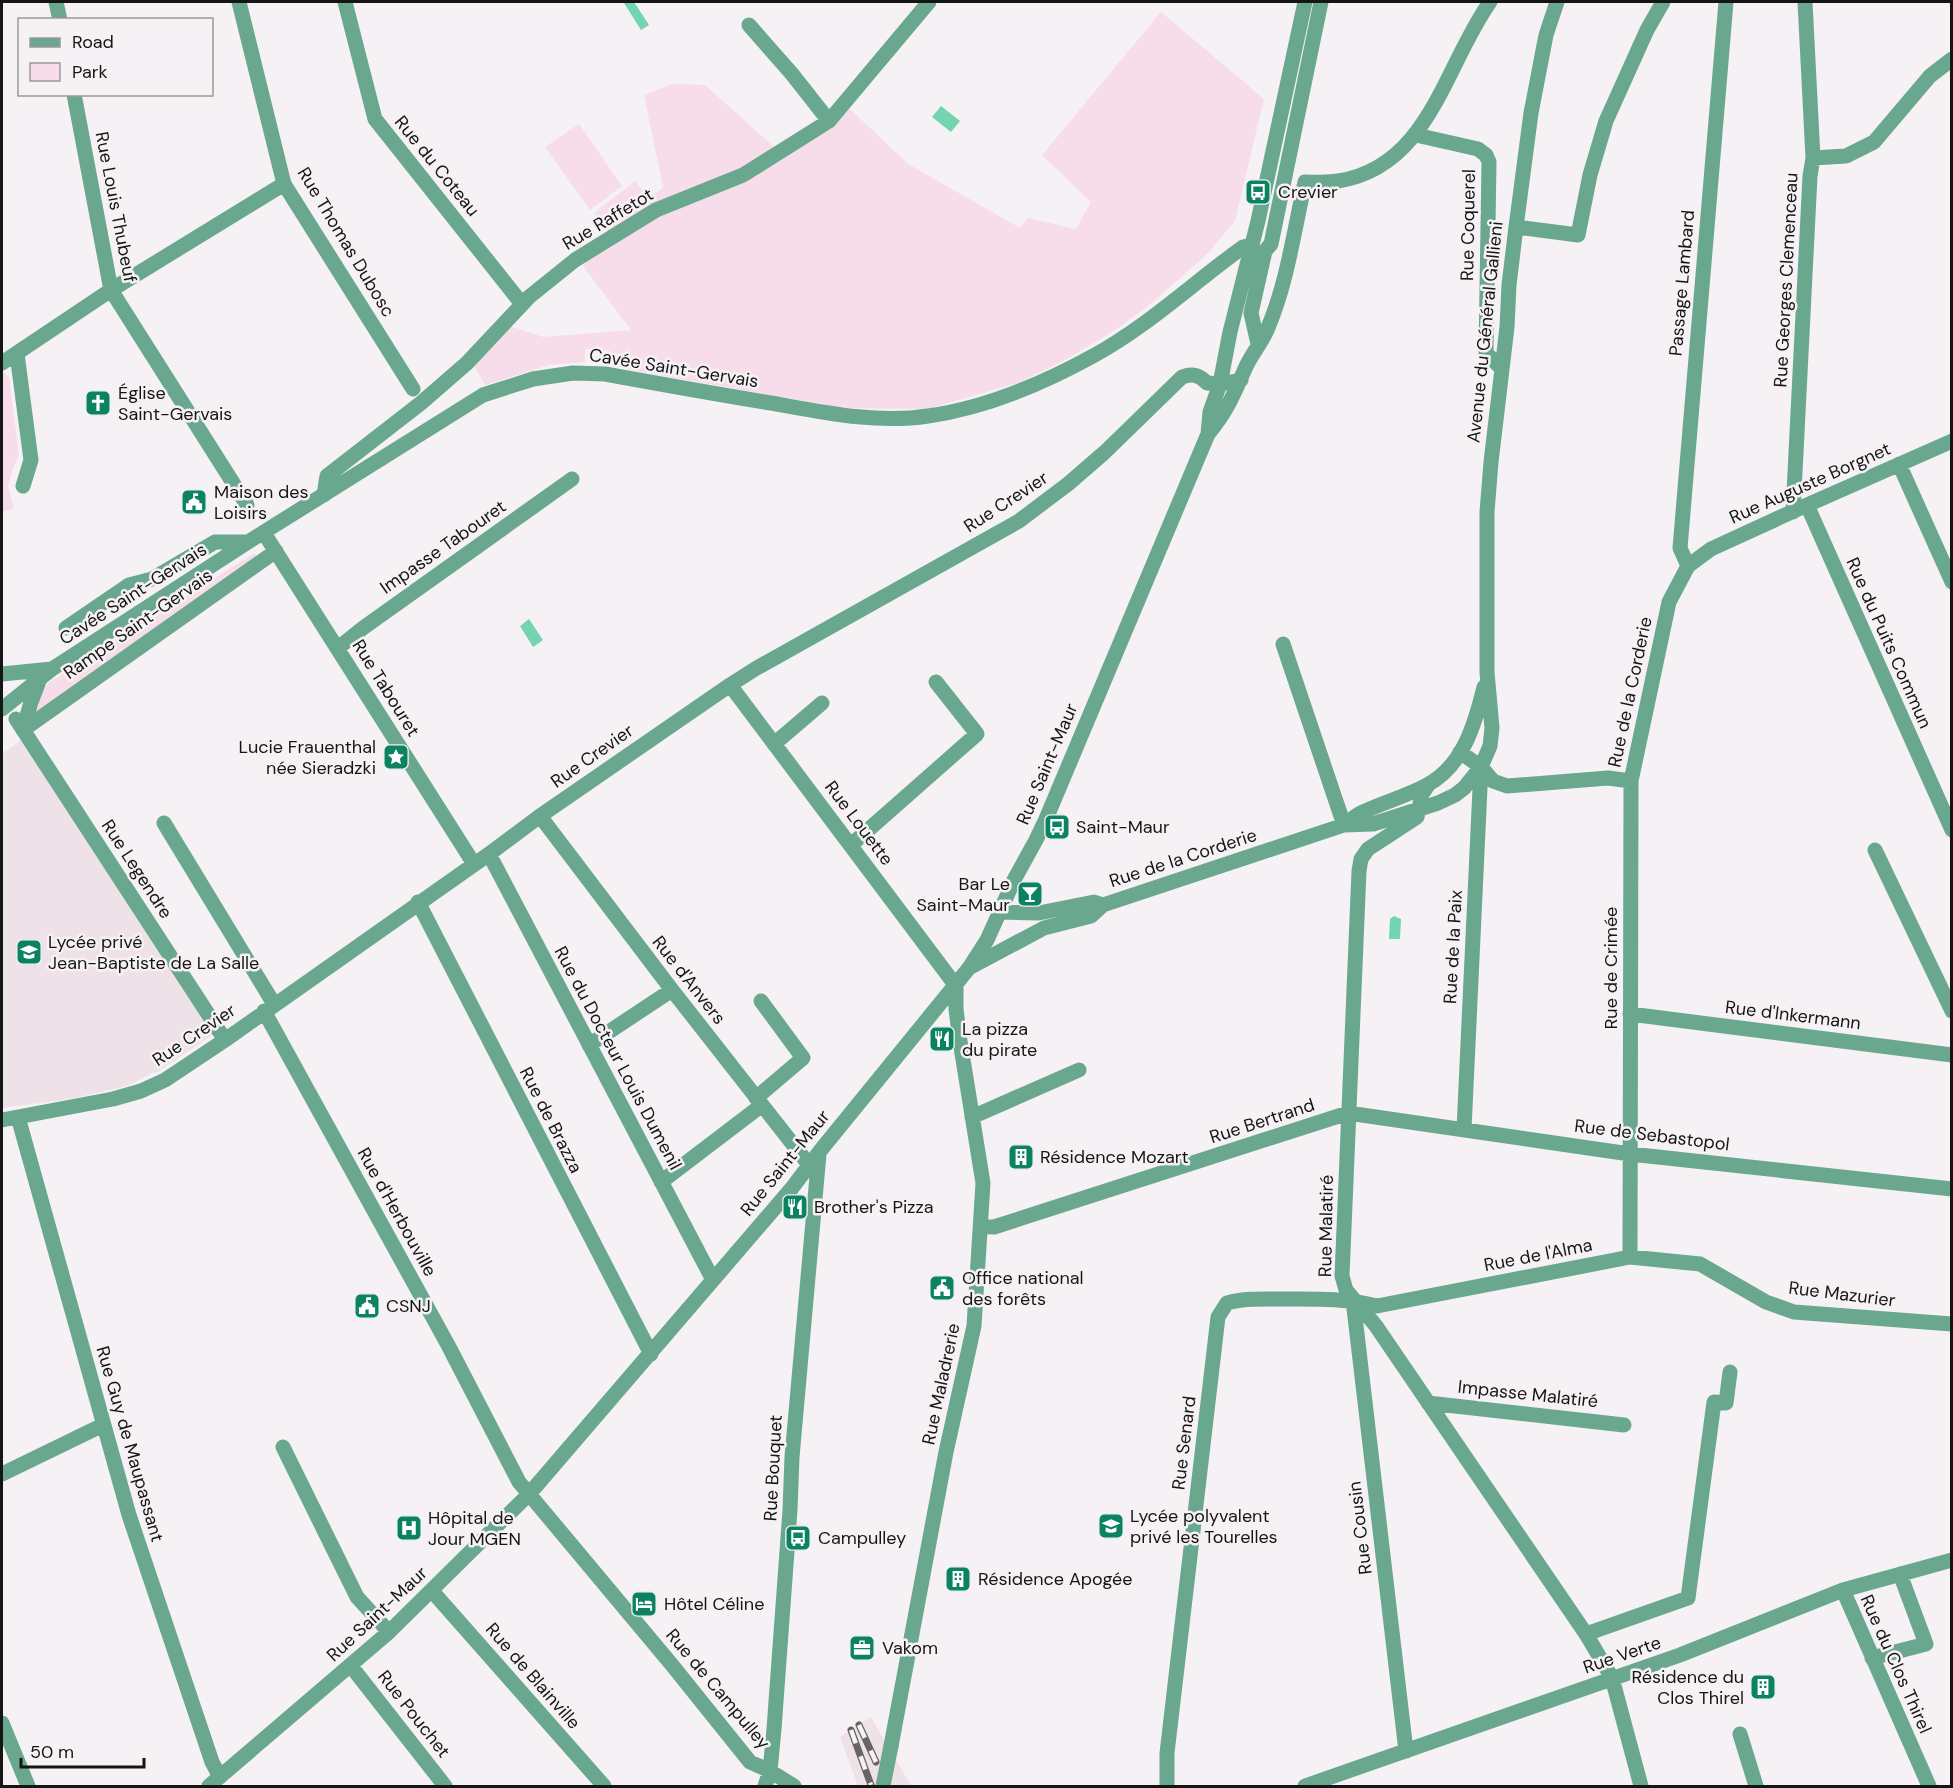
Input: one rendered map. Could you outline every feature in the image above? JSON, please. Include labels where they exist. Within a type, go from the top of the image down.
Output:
[{"type":"street","points":[[56,2],[60,18]]},
{"type":"street","name":"Rue Thomas Dubosc","points":[[239,2],[284,184],[413,389]]},
{"type":"street","name":"Rue du Coteau","points":[[345,2],[375,119],[522,304]]},
{"type":"street","name":"Rue Raffetot","points":[[324,495],[327,476],[421,403],[467,363],[522,304],[575,260],[656,210],[743,174],[829,122],[929,2]]},
{"type":"street","points":[[1258,344],[1251,313],[1255,249],[1305,2]]},
{"type":"street","points":[[1255,249],[1271,244],[1321,2]]},
{"type":"street","points":[[1258,344],[1266,333],[1273,314],[1305,182],[1338,181],[1358,176],[1379,167],[1400,152],[1416,135],[1432,110],[1490,2]]},
{"type":"street","name":"Avenue du Général Gallieni","points":[[1487,672],[1487,512],[1491,462],[1516,227],[1536,80],[1546,35],[1557,2]]},
{"type":"street","points":[[1516,227],[1578,235],[1590,175],[1606,121],[1647,30],[1663,2]]},
{"type":"street","name":"Passage Lambard","points":[[1688,566],[1680,548],[1726,2]]},
{"type":"street","points":[[1805,2],[1813,158]]},
{"type":"street","points":[[749,25],[792,74],[829,122]]},
{"type":"street","name":"Rue Georges Clemenceau","points":[[1800,508],[1809,176],[1813,158],[1846,156],[1874,142],[1930,76],[1952,59]]},
{"type":"street","name":"Rue Louis Thubeuf","points":[[74,96],[111,290],[248,505]]},
{"type":"street","name":"Rue Coquerel","points":[[1416,135],[1478,149],[1486,155],[1489,162],[1486,353],[1502,369]]},
{"type":"street","points":[[2,363],[111,290],[284,184]]},
{"type":"street","name":"Cavée Saint-Gervais","points":[[2,709],[52,669],[248,542],[483,395],[533,379],[573,373],[605,374],[841,415],[885,418],[927,416],[971,408],[1023,391],[1093,356],[1136,330],[1244,247],[1255,249]]},
{"type":"street","name":"Rue Saint-Maur","points":[[214,1782],[389,1632],[530,1493],[810,1166],[969,968],[987,940],[1014,880],[1049,812],[1208,434],[1210,412],[1220,384],[1230,332],[1255,249]]},
{"type":"street","name":"Rue Saint-Maur","points":[[1208,434],[1231,403],[1258,344]]},
{"type":"street","points":[[17,354],[31,460],[23,486]]},
{"type":"street","name":"Rue Crevier","points":[[2,1120],[113,1099],[141,1091],[165,1080],[730,685],[1019,521],[1068,484],[1105,452],[1182,377],[1195,375],[1200,376],[1206,383],[1220,384]]},
{"type":"street","points":[[1220,384],[1241,380]]},
{"type":"street","name":"Rue Auguste Borgnet","points":[[1688,566],[1712,549],[1952,441]]},
{"type":"street","points":[[1899,464],[1952,582]]},
{"type":"street","name":"Impasse Tabouret","points":[[338,648],[572,479]]},
{"type":"street","name":"Rue du Puits Commun","points":[[1800,508],[1952,830]]},
{"type":"street","name":"Rue Tabouret","points":[[264,533],[474,864]]},
{"type":"street","name":"Rampe Saint-Gervais","points":[[66,628],[129,585],[152,579],[215,542],[248,542]]},
{"type":"street","name":"Rampe Saint-Gervais","points":[[20,724],[276,551]]},
{"type":"street","name":"Rue de la Corderie","points":[[1460,752],[1481,767],[1493,781],[1507,786],[1608,778],[1631,782],[1669,602],[1688,566]]},
{"type":"street","points":[[1283,644],[1344,825]]},
{"type":"street","name":"Cavée Saint-Gervais","points":[[2,674],[52,669]]},
{"type":"street","name":"Rue de la Corderie","points":[[1344,825],[1361,812],[1428,785],[1439,777],[1468,740],[1478,711],[1487,672]]},
{"type":"street","name":"Rue de la Corderie","points":[[969,968],[1044,928],[1091,916],[1103,905],[1344,825],[1373,824],[1438,803],[1455,795],[1464,788],[1481,767],[1490,746],[1492,728],[1487,672]]},
{"type":"street","points":[[20,724],[39,680]]},
{"type":"street","points":[[851,845],[977,734],[936,682]]},
{"type":"street","name":"Rue Louette","points":[[730,685],[956,986]]},
{"type":"street","points":[[774,744],[822,703]]},
{"type":"street","name":"Rue Legendre","points":[[20,724],[225,1040]]},
{"type":"street","name":"Rue de la Paix","points":[[1464,1129],[1481,767]]},
{"type":"street","name":"Rue de Crimée","points":[[1630,1154],[1631,782]]},
{"type":"street","points":[[1419,809],[1422,794],[1428,785]]},
{"type":"street","name":"Rue Malatiré","points":[[1419,809],[1417,817],[1368,849],[1361,859],[1359,871],[1342,1276],[1346,1290],[1376,1326],[1586,1634],[1612,1678],[1641,1786]]},
{"type":"street","name":"Rue d'Anvers","points":[[540,816],[810,1166]]},
{"type":"street","name":"Rue d'Herbouville","points":[[164,823],[269,1007],[519,1482],[530,1493]]},
{"type":"street","points":[[1875,850],[1952,1011]]},
{"type":"street","name":"Rue du Docteur Louis Dumenil","points":[[489,854],[713,1280]]},
{"type":"street","name":"Rue de Brazza","points":[[418,902],[651,1354]]},
{"type":"street","name":"Rue de la Corderie","points":[[1000,912],[1039,913],[1094,903],[1103,905]]},
{"type":"street","name":"Rue Maladrerie","points":[[883,1786],[944,1463],[974,1326],[983,1183],[956,1009],[956,986]]},
{"type":"street","points":[[590,1045],[672,990]]},
{"type":"street","points":[[661,1182],[759,1102],[803,1058],[761,1001]]},
{"type":"street","name":"Rue d'Inkermann","points":[[1630,1014],[1952,1055]]},
{"type":"street","points":[[972,1117],[1078,1070]]},
{"type":"street","name":"Rue de Sebastopol","points":[[1348,1113],[1630,1154],[1952,1189]]},
{"type":"street","name":"Rue Bertrand","points":[[981,1226],[994,1227],[1348,1113]]},
{"type":"street","name":"Rue Guy de Maupassant","points":[[18,1117],[129,1515],[212,1762],[214,1782]]},
{"type":"street","name":"Rue Bouquet","points":[[768,1779],[789,1529],[792,1457],[820,1151]]},
{"type":"street","points":[[1630,1154],[1630,1257]]},
{"type":"street","name":"Rue de l'Alma","points":[[1353,1300],[1377,1305],[1630,1257]]},
{"type":"street","name":"Rue Mazurier","points":[[1630,1257],[1700,1264],[1766,1302],[1794,1312],[1952,1324]]},
{"type":"street","name":"Rue Senard","points":[[1167,1786],[1167,1753],[1218,1317],[1227,1303],[1241,1299],[1353,1300]]},
{"type":"street","name":"Rue Cousin","points":[[1353,1300],[1406,1751]]},
{"type":"street","points":[[1586,1634],[1688,1598],[1714,1402],[1726,1403],[1730,1372]]},
{"type":"street","name":"Impasse Malatiré","points":[[1428,1402],[1624,1425]]},
{"type":"street","points":[[2,1474],[103,1425]]},
{"type":"street","points":[[283,1447],[357,1597],[389,1632]]},
{"type":"street","name":"Rue de Campulley","points":[[530,1493],[742,1754],[768,1779],[794,1786]]},
{"type":"street","name":"Rue Verte","points":[[1305,1786],[1721,1640],[1843,1590],[1952,1560]]},
{"type":"street","points":[[1872,1658],[1926,1644],[1900,1574]]},
{"type":"street","name":"Rue du Clos Thirel","points":[[1843,1590],[1929,1786]]},
{"type":"street","name":"Rue de Blainville","points":[[432,1591],[604,1786]]},
{"type":"street","name":"Rue Pouchet","points":[[351,1666],[445,1786]]},
{"type":"street","points":[[2,1723],[28,1786]]},
{"type":"street","points":[[1740,1734],[1756,1786]]},
{"type":"shaded area","points":[[634,2],[649,25],[641,30],[624,3]]},
{"type":"shaded area","points":[[941,106],[960,121],[951,132],[932,117]]},
{"type":"shaded area","points":[[529,619],[543,640],[533,647],[520,626]]},
{"type":"shaded area","points":[[21,740],[214,1034],[156,1073],[127,1086],[70,1099],[2,1108],[2,754]]},
{"type":"shaded area","points":[[1394,916],[1401,919],[1400,939],[1389,939],[1390,919]]},
{"type":"shaded area","points":[[871,1717],[911,1786],[858,1786],[840,1737]]},
{"type":"green space","points":[[1161,12],[1264,99],[1235,221],[1207,254],[1154,301],[1117,329],[1069,358],[1018,383],[927,409],[842,408],[626,369],[610,363],[610,351],[585,349],[585,362],[549,365],[485,385],[473,363],[510,326],[543,337],[631,330],[583,266],[609,233],[594,213],[635,181],[650,199],[663,187],[644,95],[673,84],[705,85],[783,155],[830,126],[850,109],[908,164],[1020,228],[1028,218],[1076,229],[1091,202],[1042,155]]},
{"type":"green space","points":[[579,124],[622,186],[590,210],[545,147]]},
{"type":"green space","points":[[4,373],[9,377],[19,455],[8,486],[14,509],[2,512],[2,375]]},
{"type":"green space","points":[[256,554],[256,557],[34,714],[30,712],[48,683]]},
{"type":"railway","points":[[859,1725],[876,1762]]},
{"type":"railway","points":[[851,1730],[871,1785]]},
{"type":"place","name":"Crevier","points":[[1258,192]]},
{"type":"place","name":"Église Saint-Gervais","points":[[98,403]]},
{"type":"place","name":"Maison des Loisirs","points":[[194,502]]},
{"type":"place","name":"Lucie Frauenthal née Sieradzki","points":[[396,757]]},
{"type":"place","name":"Saint-Maur","points":[[1057,827]]},
{"type":"place","name":"Bar Le Saint-Maur","points":[[1030,894]]},
{"type":"place","name":"Lycée privé Jean-Baptiste de La Salle","points":[[29,952]]},
{"type":"place","name":"La pizza du pirate","points":[[942,1039]]},
{"type":"place","name":"Résidence Mozart","points":[[1021,1157]]},
{"type":"place","name":"Brother's Pizza","points":[[795,1207]]},
{"type":"place","name":"Office national des forêts","points":[[942,1288]]},
{"type":"place","name":"CSNJ","points":[[367,1306]]},
{"type":"place","name":"Lycée polyvalent privé les Tourelles","points":[[1111,1526]]},
{"type":"place","name":"Hôpital de Jour MGEN","points":[[409,1528]]},
{"type":"place","name":"Campulley","points":[[798,1538]]},
{"type":"place","name":"Résidence Apogée","points":[[958,1579]]},
{"type":"place","name":"Hôtel Céline","points":[[644,1604]]},
{"type":"place","name":"Vakom","points":[[862,1648]]},
{"type":"place","name":"Résidence du Clos Thirel","points":[[1763,1687]]}]
